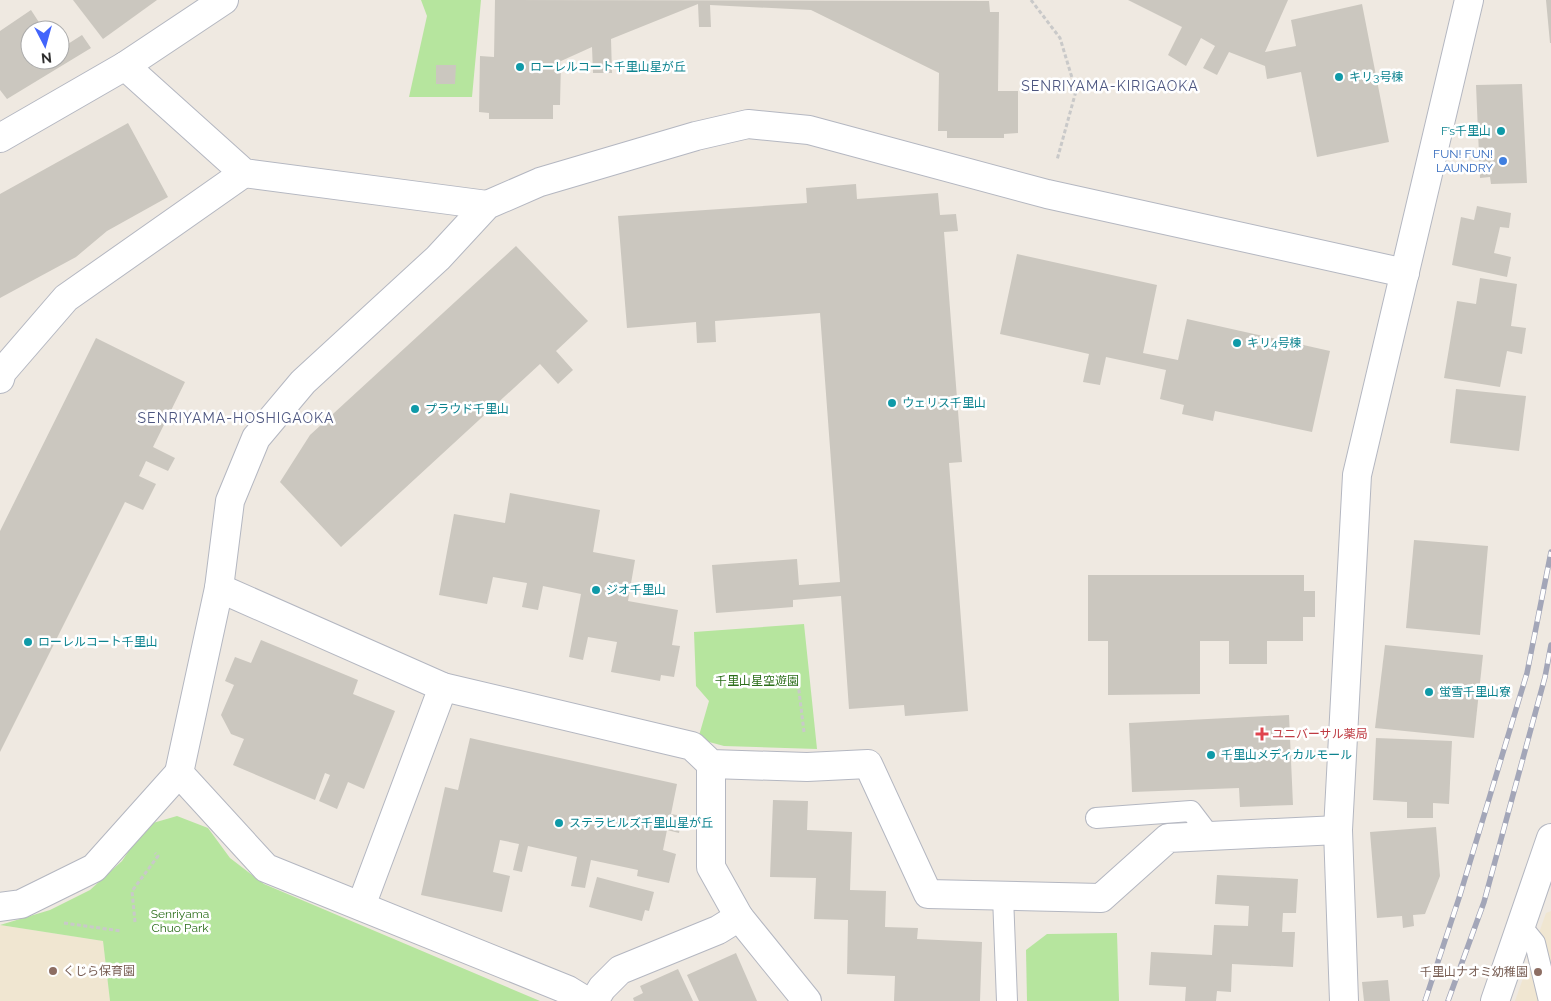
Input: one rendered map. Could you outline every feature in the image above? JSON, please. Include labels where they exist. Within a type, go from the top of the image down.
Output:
[{"type":"street","points":[[0,138],[125,66],[224,0]]},
{"type":"street","points":[[1344,1001],[1338,830],[1357,475],[1469,0]]},
{"type":"street","points":[[125,66],[244,173],[487,205]]},
{"type":"street","points":[[0,907],[21,904],[94,868],[179,773],[218,588],[230,501],[256,438],[303,382],[438,258],[487,205],[540,182],[696,136],[748,124],[809,130],[1047,194],[1405,273]]},
{"type":"street","points":[[0,379],[2,372],[66,298],[244,173]]},
{"type":"street","points":[[218,588],[443,687],[692,746],[711,764],[807,767],[868,764],[928,894],[1101,898],[1168,838],[1338,830]]},
{"type":"street","points":[[360,906],[443,687]]},
{"type":"street","points":[[711,764],[711,867],[739,918],[807,1001]]},
{"type":"street","points":[[179,773],[266,868],[568,990],[586,1001]]},
{"type":"street","points":[[1495,1001],[1551,838]]},
{"type":"street","points":[[594,1001],[602,988],[620,970],[718,930],[739,918]]},
{"type":"lane","points":[[1096,818],[1191,811],[1210,836]]},
{"type":"lane","points":[[1003,896],[1007,1001]]},
{"type":"lane","points":[[1522,927],[1536,942],[1549,1001]]},
{"type":"path","points":[[1032,0],[1060,38],[1076,91],[1065,133]]},
{"type":"path","points":[[798,683],[807,767]]},
{"type":"shaded area","name":"千里山ナオミ幼稚園","points":[[1551,911],[1551,1001],[1515,1001],[1546,913]]},
{"type":"shaded area","name":"くじら保育園","points":[[0,925],[103,941],[110,1001],[0,1001]]},
{"type":"green space","points":[[421,0],[481,0],[472,97],[409,97],[427,16]]},
{"type":"green space","name":"千里山星空遊園","points":[[804,624],[817,749],[724,746],[698,739],[709,701],[696,686],[694,632]]},
{"type":"green space","name":"Senriyama Chuo Park","points":[[177,816],[208,828],[230,858],[264,884],[540,1001],[110,1001],[103,941],[0,925],[50,910],[90,890],[122,861],[146,825]]},
{"type":"green space","points":[[1117,933],[1119,1001],[1027,1001],[1026,950],[1047,934]]},
{"type":"building","points":[[73,0],[157,0],[103,39]]},
{"type":"building","name":"ローレルコート千里山星が丘","points":[[495,0],[989,1],[990,12],[999,12],[998,91],[1018,91],[1018,133],[1004,134],[1004,138],[947,138],[947,131],[938,131],[939,73],[811,10],[710,5],[711,27],[699,27],[698,4],[611,39],[612,73],[593,73],[592,47],[561,61],[560,105],[553,105],[553,119],[489,119],[489,113],[479,112],[480,56],[494,57]]},
{"type":"building","name":"キリ3号棟","points":[[1128,0],[1288,0],[1265,52],[1296,46],[1291,20],[1362,4],[1389,142],[1317,157],[1301,72],[1267,79],[1265,66],[1229,52],[1217,75],[1203,68],[1215,46],[1201,38],[1186,66],[1168,55],[1182,27]]},
{"type":"building","points":[[1546,0],[1551,0],[1551,43],[1550,43]]},
{"type":"building","points":[[31,10],[38,20],[20,20],[20,70],[55,70],[7,99],[0,90],[0,31]]},
{"type":"building","points":[[82,35],[91,48],[70,61],[70,43]]},
{"type":"building","points":[[436,65],[456,65],[455,84],[436,84]]},
{"type":"building","name":"F’s千里山","points":[[1522,84],[1527,183],[1491,184],[1490,177],[1480,178],[1476,85]]},
{"type":"building","points":[[128,123],[168,197],[107,231],[76,257],[0,298],[0,194]]},
{"type":"building","name":"ウェリス千里山","points":[[856,184],[857,199],[938,193],[940,215],[956,214],[958,231],[944,232],[962,462],[949,463],[968,711],[905,716],[904,705],[849,709],[841,596],[793,600],[793,607],[716,613],[712,565],[797,559],[799,585],[840,582],[820,313],[715,321],[716,342],[697,343],[696,322],[627,328],[618,216],[807,203],[806,188]]},
{"type":"building","points":[[1477,206],[1511,213],[1509,228],[1500,227],[1494,253],[1511,257],[1507,277],[1452,265],[1461,217],[1474,220]]},
{"type":"building","name":"プラウド千里山","points":[[516,246],[588,321],[556,351],[573,370],[558,384],[540,364],[341,547],[280,482],[310,435]]},
{"type":"building","name":"キリ4号棟","points":[[1017,254],[1157,285],[1143,353],[1178,360],[1187,319],[1330,351],[1312,432],[1215,411],[1213,421],[1182,414],[1184,405],[1160,399],[1166,370],[1106,357],[1100,385],[1083,382],[1089,354],[1000,334]]},
{"type":"building","points":[[1480,278],[1517,284],[1511,326],[1526,328],[1522,354],[1507,351],[1500,387],[1444,378],[1457,301],[1476,304]]},
{"type":"building","name":"ローレルコート千里山","points":[[96,338],[185,382],[153,447],[175,458],[168,471],[146,461],[139,476],[156,484],[143,510],[125,502],[0,752],[0,531]]},
{"type":"building","points":[[1456,389],[1526,396],[1519,451],[1450,443]]},
{"type":"building","name":"ジオ千里山","points":[[510,493],[600,510],[593,552],[635,560],[628,601],[678,610],[672,645],[680,646],[674,677],[661,675],[660,681],[611,672],[617,642],[588,637],[583,660],[569,657],[581,594],[543,586],[538,610],[522,607],[527,583],[493,577],[487,604],[439,595],[454,514],[505,523]]},
{"type":"building","points":[[1414,540],[1488,546],[1480,635],[1406,628]]},
{"type":"building","points":[[1088,575],[1304,575],[1304,591],[1315,591],[1315,617],[1303,617],[1303,641],[1267,641],[1267,664],[1229,664],[1229,641],[1200,641],[1200,694],[1108,695],[1108,641],[1088,641]]},
{"type":"building","points":[[261,640],[358,680],[353,694],[395,711],[364,789],[348,782],[337,809],[319,801],[330,775],[325,773],[315,800],[233,765],[244,739],[231,734],[221,715],[234,685],[225,681],[235,657],[251,663]]},
{"type":"building","name":"蛍雪千里山寮","points":[[1385,645],[1483,655],[1474,738],[1375,728]]},
{"type":"building","name":"千里山メディカルモール","points":[[1289,715],[1293,805],[1240,807],[1239,788],[1132,792],[1129,723]]},
{"type":"building","name":"ステラヒルズ千里山星が丘","points":[[470,738],[677,784],[671,814],[682,816],[679,833],[667,830],[663,850],[676,854],[669,883],[637,876],[638,870],[591,860],[585,888],[571,886],[577,857],[528,846],[522,872],[513,870],[519,844],[500,840],[493,872],[510,876],[502,912],[421,895],[445,787],[458,790]]},
{"type":"building","points":[[1376,738],[1452,741],[1449,804],[1433,803],[1433,818],[1407,818],[1407,802],[1373,800]]},
{"type":"building","points":[[773,800],[808,801],[807,830],[852,832],[850,890],[886,891],[885,927],[918,928],[917,939],[982,942],[980,1001],[894,1001],[895,976],[847,974],[848,920],[814,919],[816,878],[770,877]]},
{"type":"building","points":[[1436,827],[1440,876],[1425,914],[1413,915],[1414,926],[1403,928],[1402,916],[1377,918],[1370,832]]},
{"type":"building","points":[[1217,875],[1298,879],[1296,913],[1283,913],[1282,932],[1295,932],[1293,967],[1232,964],[1231,992],[1217,991],[1216,1001],[1185,1001],[1186,987],[1149,985],[1151,952],[1212,955],[1214,925],[1248,926],[1249,906],[1215,904]]},
{"type":"building","points":[[597,877],[654,892],[649,911],[645,910],[642,921],[589,907]]},
{"type":"building","points":[[736,953],[757,1001],[699,1001],[687,975]]},
{"type":"building","points":[[678,969],[693,1001],[634,1001],[633,998],[643,993],[640,986]]},
{"type":"building","points":[[1388,980],[1390,1001],[1364,1001],[1362,982]]},
{"type":"railway","points":[[1425,1001],[1460,895],[1527,673],[1551,552]]},
{"type":"railway","points":[[1448,1001],[1484,902],[1545,677],[1551,645]]},
{"type":"place","name":"ローレルコート千里山星が丘","points":[[520,67]]},
{"type":"place","name":"キリ3号棟","points":[[1339,77]]},
{"type":"place","name":"F’s千里山","points":[[1501,131]]},
{"type":"place","name":"FUN! FUN! LAUNDRY","points":[[1503,161]]},
{"type":"place","name":"キリ4号棟","points":[[1237,343]]},
{"type":"place","name":"ウェリス千里山","points":[[892,403]]},
{"type":"place","name":"プラウド千里山","points":[[415,409]]},
{"type":"place","name":"ジオ千里山","points":[[596,590]]},
{"type":"place","name":"ローレルコート千里山","points":[[28,642]]},
{"type":"place","name":"蛍雪千里山寮","points":[[1429,692]]},
{"type":"place","name":"ユニバーサル薬局","points":[[1262,734]]},
{"type":"place","name":"千里山メディカルモール","points":[[1211,755]]},
{"type":"place","name":"ステラヒルズ千里山星が丘","points":[[559,823]]},
{"type":"place","name":"くじら保育園","points":[[53,971]]},
{"type":"place","name":"千里山ナオミ幼稚園","points":[[1538,972]]},
{"type":"district","name":"SENRIYAMA-KIRIGAOKA","points":[[1110,86]]},
{"type":"district","name":"SENRIYAMA-HOSHIGAOKA","points":[[236,418]]}]
